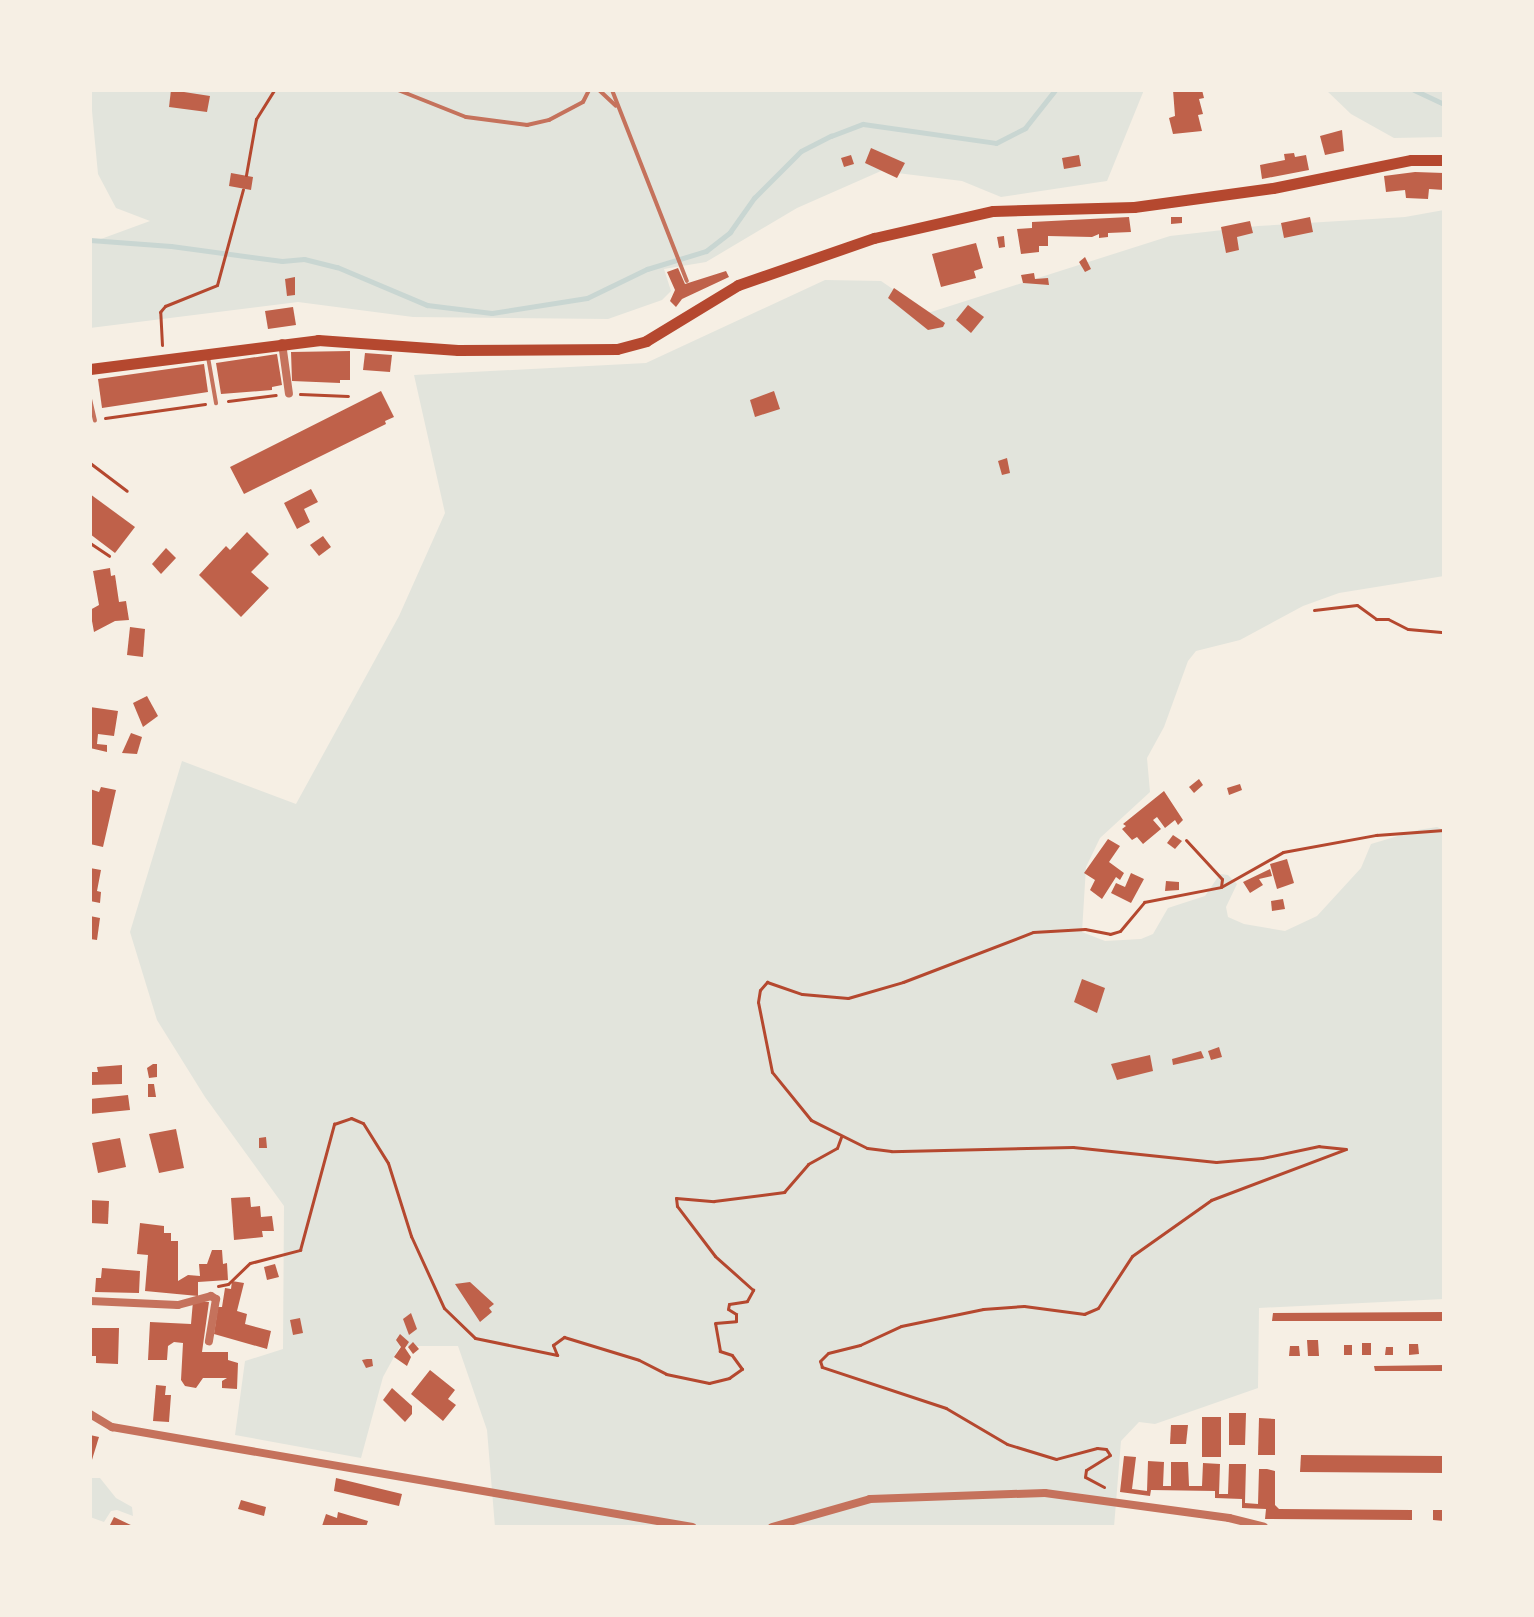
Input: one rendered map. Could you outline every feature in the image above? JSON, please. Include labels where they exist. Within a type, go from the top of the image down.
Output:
[{"type":"main road","points":[[90,369],[282,343],[329,340],[458,350],[617,349],[646,341],[738,285],[874,238],[978,214],[1134,207],[1273,188],[1411,160],[1444,160]]},
{"type":"street","points":[[282,343],[289,394]]},
{"type":"street","points":[[90,1301],[178,1305],[211,1296],[216,1299],[209,1341]]},
{"type":"street","points":[[90,1414],[112,1427],[692,1527]]},
{"type":"street","points":[[772,1527],[870,1499],[1045,1493],[1229,1518],[1264,1527]]},
{"type":"lane","points":[[398,90],[466,117],[527,125],[549,120],[583,102],[589,90]]},
{"type":"lane","points":[[599,90],[620,110]]},
{"type":"lane","points":[[612,90],[628,123],[687,281]]},
{"type":"lane","points":[[208,355],[216,403]]},
{"type":"lane","points":[[90,399],[95,420]]},
{"type":"path","points":[[246,175],[256,119],[274,90]]},
{"type":"path","points":[[165,360],[160,312],[165,306],[217,285],[243,189]]},
{"type":"path","points":[[95,420],[289,394],[348,396]]},
{"type":"path","points":[[90,463],[127,491]]},
{"type":"path","points":[[90,543],[109,556]]},
{"type":"path","points":[[1314,610],[1357,605],[1376,619],[1388,619],[1408,629],[1444,632]]},
{"type":"path","points":[[1118,1503],[1105,1487],[1085,1477],[1086,1470],[1110,1455],[1106,1449],[1097,1448],[1056,1459],[1007,1444],[946,1408],[822,1367],[820,1361],[828,1353],[860,1345],[901,1326],[983,1309],[1024,1306],[1084,1314],[1098,1308],[1132,1256],[1211,1200],[1346,1149],[1319,1146],[1262,1158],[1216,1162],[1036,1146],[891,1151],[867,1148],[811,1120],[772,1072],[758,1002],[760,990],[767,982],[802,994],[848,998],[903,982],[1033,932],[1085,929],[1110,934],[1120,931],[1144,902],[1221,887],[1283,852],[1376,835],[1444,830]]},
{"type":"path","points":[[1186,840],[1222,879],[1221,887]]},
{"type":"path","points":[[211,1296],[219,1285],[228,1284],[250,1263],[300,1250],[334,1124],[351,1118],[363,1123],[388,1163],[411,1236],[444,1308],[475,1338],[557,1355],[553,1345],[564,1337],[639,1360],[666,1374],[709,1383],[729,1378],[742,1369],[732,1355],[720,1351],[715,1323],[736,1321],[736,1314],[728,1309],[729,1304],[747,1301],[753,1290],[715,1256],[677,1206],[676,1198],[714,1201],[784,1192],[808,1164],[837,1148],[841,1137]]},
{"type":"shaded area","points":[[90,90],[1144,90],[1107,181],[1001,197],[962,181],[881,171],[797,208],[706,262],[664,269],[671,291],[662,300],[608,319],[413,317],[298,302],[90,328],[90,243],[150,221],[116,208],[98,174]]},
{"type":"shaded area","points":[[1326,90],[1444,90],[1444,137],[1394,138],[1351,114]]},
{"type":"shaded area","points":[[1444,210],[1444,576],[1339,593],[1303,606],[1240,640],[1196,651],[1188,661],[1164,727],[1147,758],[1150,792],[1100,838],[1086,867],[1082,932],[1105,941],[1141,939],[1153,934],[1168,908],[1205,896],[1220,874],[1228,875],[1237,884],[1226,907],[1228,917],[1244,924],[1285,931],[1317,916],[1361,868],[1371,844],[1418,830],[1437,827],[1444,830],[1444,1299],[1259,1308],[1258,1388],[1155,1424],[1139,1422],[1121,1441],[1114,1527],[495,1527],[487,1430],[458,1346],[400,1346],[383,1377],[361,1458],[235,1435],[245,1361],[283,1349],[284,1206],[205,1097],[157,1020],[130,932],[182,761],[296,804],[399,616],[445,513],[414,375],[646,363],[825,280],[881,281],[928,313],[1170,236],[1258,226],[1405,217]]},
{"type":"shaded area","points":[[90,1478],[100,1478],[116,1498],[132,1507],[133,1516],[117,1510],[111,1511],[104,1522],[90,1517]]},
{"type":"building","points":[[171,90],[210,96],[207,112],[169,107]]},
{"type":"building","points":[[1173,90],[1202,90],[1204,98],[1199,99],[1203,114],[1198,115],[1202,131],[1173,134],[1169,118],[1175,116]]},
{"type":"building","points":[[1342,130],[1344,151],[1325,155],[1320,136]]},
{"type":"building","points":[[871,148],[905,163],[897,178],[865,163]]},
{"type":"building","points":[[1294,153],[1295,157],[1306,155],[1309,170],[1262,179],[1260,165],[1285,160],[1284,154]]},
{"type":"building","points":[[851,155],[854,164],[844,167],[841,158]]},
{"type":"building","points":[[1079,155],[1081,166],[1064,169],[1062,158]]},
{"type":"building","points":[[1415,172],[1444,173],[1444,190],[1429,189],[1428,199],[1406,198],[1405,190],[1386,192],[1384,176]]},
{"type":"building","points":[[231,173],[253,177],[251,190],[229,186]]},
{"type":"building","points":[[1129,217],[1131,232],[1108,233],[1108,237],[1099,238],[1099,234],[1092,237],[1048,236],[1048,246],[1039,246],[1039,252],[1021,254],[1017,229],[1032,228],[1032,222]]},
{"type":"building","points":[[1171,217],[1182,217],[1182,223],[1171,224]]},
{"type":"building","points":[[1310,217],[1313,232],[1284,238],[1281,223]]},
{"type":"building","points":[[1250,221],[1253,233],[1237,237],[1239,250],[1226,253],[1221,227]]},
{"type":"building","points":[[1004,236],[1005,247],[999,248],[997,237]]},
{"type":"building","points":[[976,243],[983,268],[974,271],[976,278],[941,287],[932,254]]},
{"type":"building","points":[[1085,257],[1091,269],[1085,272],[1079,262]]},
{"type":"building","points":[[678,268],[685,284],[726,271],[729,277],[682,299],[676,307],[670,301],[675,290],[667,272]]},
{"type":"building","points":[[1034,273],[1035,279],[1048,278],[1049,285],[1023,283],[1021,275]]},
{"type":"building","points":[[295,277],[295,295],[287,296],[285,279]]},
{"type":"building","points":[[894,288],[945,323],[943,327],[928,330],[888,298]]},
{"type":"building","points":[[968,305],[984,317],[971,333],[956,320]]},
{"type":"building","points":[[293,307],[296,325],[268,329],[265,311]]},
{"type":"building","points":[[350,351],[350,380],[340,380],[340,383],[292,381],[291,352]]},
{"type":"building","points":[[365,353],[392,355],[390,372],[363,370]]},
{"type":"building","points":[[277,354],[282,385],[272,387],[272,390],[221,394],[216,363]]},
{"type":"building","points":[[204,364],[208,392],[102,408],[98,379]]},
{"type":"building","points":[[381,391],[394,417],[385,421],[386,424],[244,494],[230,467]]},
{"type":"building","points":[[774,391],[780,409],[755,417],[750,400]]},
{"type":"building","points":[[1007,458],[1010,473],[1002,475],[998,461]]},
{"type":"building","points":[[311,489],[318,502],[304,509],[310,522],[297,529],[284,503]]},
{"type":"building","points":[[90,494],[135,527],[115,553],[90,534]]},
{"type":"building","points":[[247,532],[269,554],[251,572],[269,588],[241,617],[199,575],[226,546],[230,550]]},
{"type":"building","points":[[323,536],[331,547],[319,556],[310,545]]},
{"type":"building","points":[[166,548],[176,558],[161,574],[152,564]]},
{"type":"building","points":[[110,568],[111,576],[115,575],[119,602],[126,601],[129,620],[115,621],[94,632],[90,610],[99,605],[93,571]]},
{"type":"building","points":[[130,627],[145,629],[143,657],[127,655]]},
{"type":"building","points":[[147,696],[158,716],[143,727],[133,703]]},
{"type":"building","points":[[90,707],[118,711],[114,736],[98,734],[97,744],[107,745],[107,752],[90,748]]},
{"type":"building","points":[[131,733],[142,737],[137,754],[122,753]]},
{"type":"building","points":[[1199,779],[1203,785],[1194,793],[1189,787]]},
{"type":"building","points":[[1240,784],[1242,790],[1229,795],[1227,788]]},
{"type":"building","points":[[101,787],[116,790],[103,847],[90,844],[90,789],[99,792]]},
{"type":"building","points":[[1164,791],[1183,820],[1178,825],[1175,820],[1165,828],[1157,817],[1153,820],[1161,829],[1143,844],[1137,837],[1132,840],[1122,829],[1126,826],[1123,824]]},
{"type":"building","points":[[1173,835],[1182,841],[1175,849],[1167,843]]},
{"type":"building","points":[[1108,839],[1120,846],[1109,862],[1124,873],[1120,880],[1116,877],[1102,899],[1090,890],[1095,880],[1084,873]]},
{"type":"building","points":[[1287,859],[1294,883],[1277,889],[1270,864]]},
{"type":"building","points":[[90,868],[101,870],[97,891],[101,892],[100,903],[90,901]]},
{"type":"building","points":[[1270,869],[1272,876],[1259,879],[1263,885],[1250,893],[1243,882]]},
{"type":"building","points":[[1131,873],[1144,879],[1131,903],[1111,893],[1116,883],[1125,887]]},
{"type":"building","points":[[1166,881],[1179,882],[1179,890],[1165,891]]},
{"type":"building","points":[[1283,899],[1285,909],[1272,911],[1271,901]]},
{"type":"building","points":[[90,916],[100,918],[97,940],[90,939]]},
{"type":"building","points":[[1082,979],[1105,988],[1097,1013],[1074,1002]]},
{"type":"building","points":[[1219,1047],[1222,1057],[1211,1060],[1208,1051]]},
{"type":"building","points":[[1201,1051],[1204,1058],[1173,1065],[1172,1059]]},
{"type":"building","points":[[1150,1055],[1153,1071],[1117,1080],[1111,1064]]},
{"type":"building","points":[[157,1064],[157,1077],[149,1078],[147,1068]]},
{"type":"building","points":[[122,1065],[122,1084],[90,1085],[90,1072],[98,1072],[97,1067]]},
{"type":"building","points":[[148,1084],[154,1084],[156,1097],[148,1097]]},
{"type":"building","points":[[128,1095],[130,1110],[90,1114],[90,1099]]},
{"type":"building","points":[[176,1129],[184,1168],[159,1173],[149,1134]]},
{"type":"building","points":[[266,1137],[267,1148],[259,1148],[259,1138]]},
{"type":"building","points":[[120,1138],[126,1167],[98,1173],[92,1143]]},
{"type":"building","points":[[250,1197],[251,1207],[260,1206],[261,1217],[272,1216],[274,1231],[262,1231],[263,1237],[234,1240],[231,1198]]},
{"type":"building","points":[[90,1200],[109,1201],[108,1224],[90,1223]]},
{"type":"building","points":[[140,1223],[164,1226],[164,1233],[171,1233],[171,1241],[178,1241],[178,1281],[188,1275],[200,1276],[199,1264],[207,1264],[212,1250],[222,1250],[228,1280],[198,1282],[198,1296],[145,1291],[148,1255],[137,1254]]},
{"type":"building","points":[[275,1264],[279,1277],[267,1280],[264,1267]]},
{"type":"building","points":[[102,1268],[140,1271],[139,1293],[95,1292],[96,1278],[101,1278]]},
{"type":"building","points":[[232,1281],[244,1283],[237,1311],[247,1314],[245,1324],[271,1331],[267,1349],[214,1334],[218,1307],[222,1307],[225,1288],[231,1289]]},
{"type":"building","points":[[470,1282],[494,1304],[489,1308],[492,1312],[480,1322],[455,1284]]},
{"type":"building","points":[[193,1301],[209,1302],[202,1352],[228,1352],[228,1360],[238,1363],[237,1389],[222,1388],[222,1381],[227,1378],[203,1378],[196,1388],[185,1386],[181,1380],[183,1343],[174,1342],[168,1346],[167,1360],[148,1360],[150,1322],[191,1324]]},
{"type":"building","points":[[1444,1312],[1444,1321],[1272,1321],[1273,1313]]},
{"type":"building","points":[[411,1313],[417,1329],[409,1335],[403,1319]]},
{"type":"building","points":[[300,1318],[303,1333],[293,1335],[290,1320]]},
{"type":"building","points":[[90,1328],[119,1328],[118,1364],[96,1363],[96,1356],[90,1356]]},
{"type":"building","points":[[400,1334],[409,1342],[405,1348],[411,1357],[407,1366],[394,1357],[401,1347],[396,1340]]},
{"type":"building","points":[[1307,1340],[1318,1340],[1319,1356],[1308,1356]]},
{"type":"building","points":[[413,1342],[419,1349],[413,1354],[408,1347]]},
{"type":"building","points":[[1362,1343],[1371,1343],[1371,1355],[1362,1355]]},
{"type":"building","points":[[1409,1344],[1418,1344],[1419,1354],[1409,1355]]},
{"type":"building","points":[[1344,1345],[1352,1345],[1352,1355],[1344,1355]]},
{"type":"building","points":[[1290,1346],[1299,1346],[1300,1356],[1289,1356]]},
{"type":"building","points":[[1386,1347],[1393,1347],[1393,1355],[1385,1355]]},
{"type":"building","points":[[372,1359],[373,1366],[366,1368],[362,1360]]},
{"type":"building","points":[[1444,1365],[1444,1371],[1375,1371],[1374,1366]]},
{"type":"building","points":[[430,1370],[455,1390],[448,1399],[456,1405],[443,1421],[411,1394]]},
{"type":"building","points":[[156,1385],[166,1386],[165,1395],[171,1395],[169,1422],[153,1421]]},
{"type":"building","points":[[392,1388],[412,1406],[412,1414],[405,1422],[383,1400]]},
{"type":"building","points":[[1229,1413],[1246,1413],[1245,1445],[1229,1445]]},
{"type":"building","points":[[1202,1417],[1221,1417],[1221,1457],[1202,1457]]},
{"type":"building","points":[[1259,1418],[1275,1419],[1275,1455],[1258,1455]]},
{"type":"building","points":[[1171,1425],[1188,1425],[1186,1444],[1170,1444]]},
{"type":"building","points":[[90,1435],[99,1437],[91,1463],[90,1463]]},
{"type":"building","points":[[1301,1455],[1444,1456],[1444,1473],[1300,1472]]},
{"type":"building","points":[[1124,1456],[1136,1457],[1132,1489],[1147,1491],[1148,1461],[1164,1462],[1163,1486],[1171,1486],[1171,1462],[1188,1462],[1189,1486],[1202,1486],[1203,1463],[1220,1464],[1219,1494],[1228,1494],[1229,1464],[1246,1464],[1245,1503],[1258,1504],[1259,1469],[1267,1469],[1275,1471],[1275,1505],[1279,1509],[1412,1510],[1412,1520],[1265,1519],[1266,1509],[1242,1508],[1242,1499],[1215,1498],[1215,1491],[1151,1490],[1150,1496],[1120,1492]]},
{"type":"building","points":[[336,1478],[402,1494],[399,1506],[334,1491]]},
{"type":"building","points":[[241,1500],[266,1507],[264,1516],[238,1509]]},
{"type":"building","points":[[1433,1510],[1444,1510],[1444,1521],[1433,1520]]},
{"type":"building","points":[[338,1512],[368,1521],[366,1527],[322,1526],[326,1514],[337,1518]]},
{"type":"building","points":[[114,1517],[135,1527],[109,1527]]},
{"type":"waterway","points":[[90,240],[171,246],[282,261],[304,259],[337,267],[427,305],[492,313],[587,298],[647,269],[706,251],[730,232],[754,198],[801,151],[831,136],[863,124],[996,143],[1025,128],[1055,90]]},
{"type":"waterway","points":[[1414,90],[1444,104]]}]
